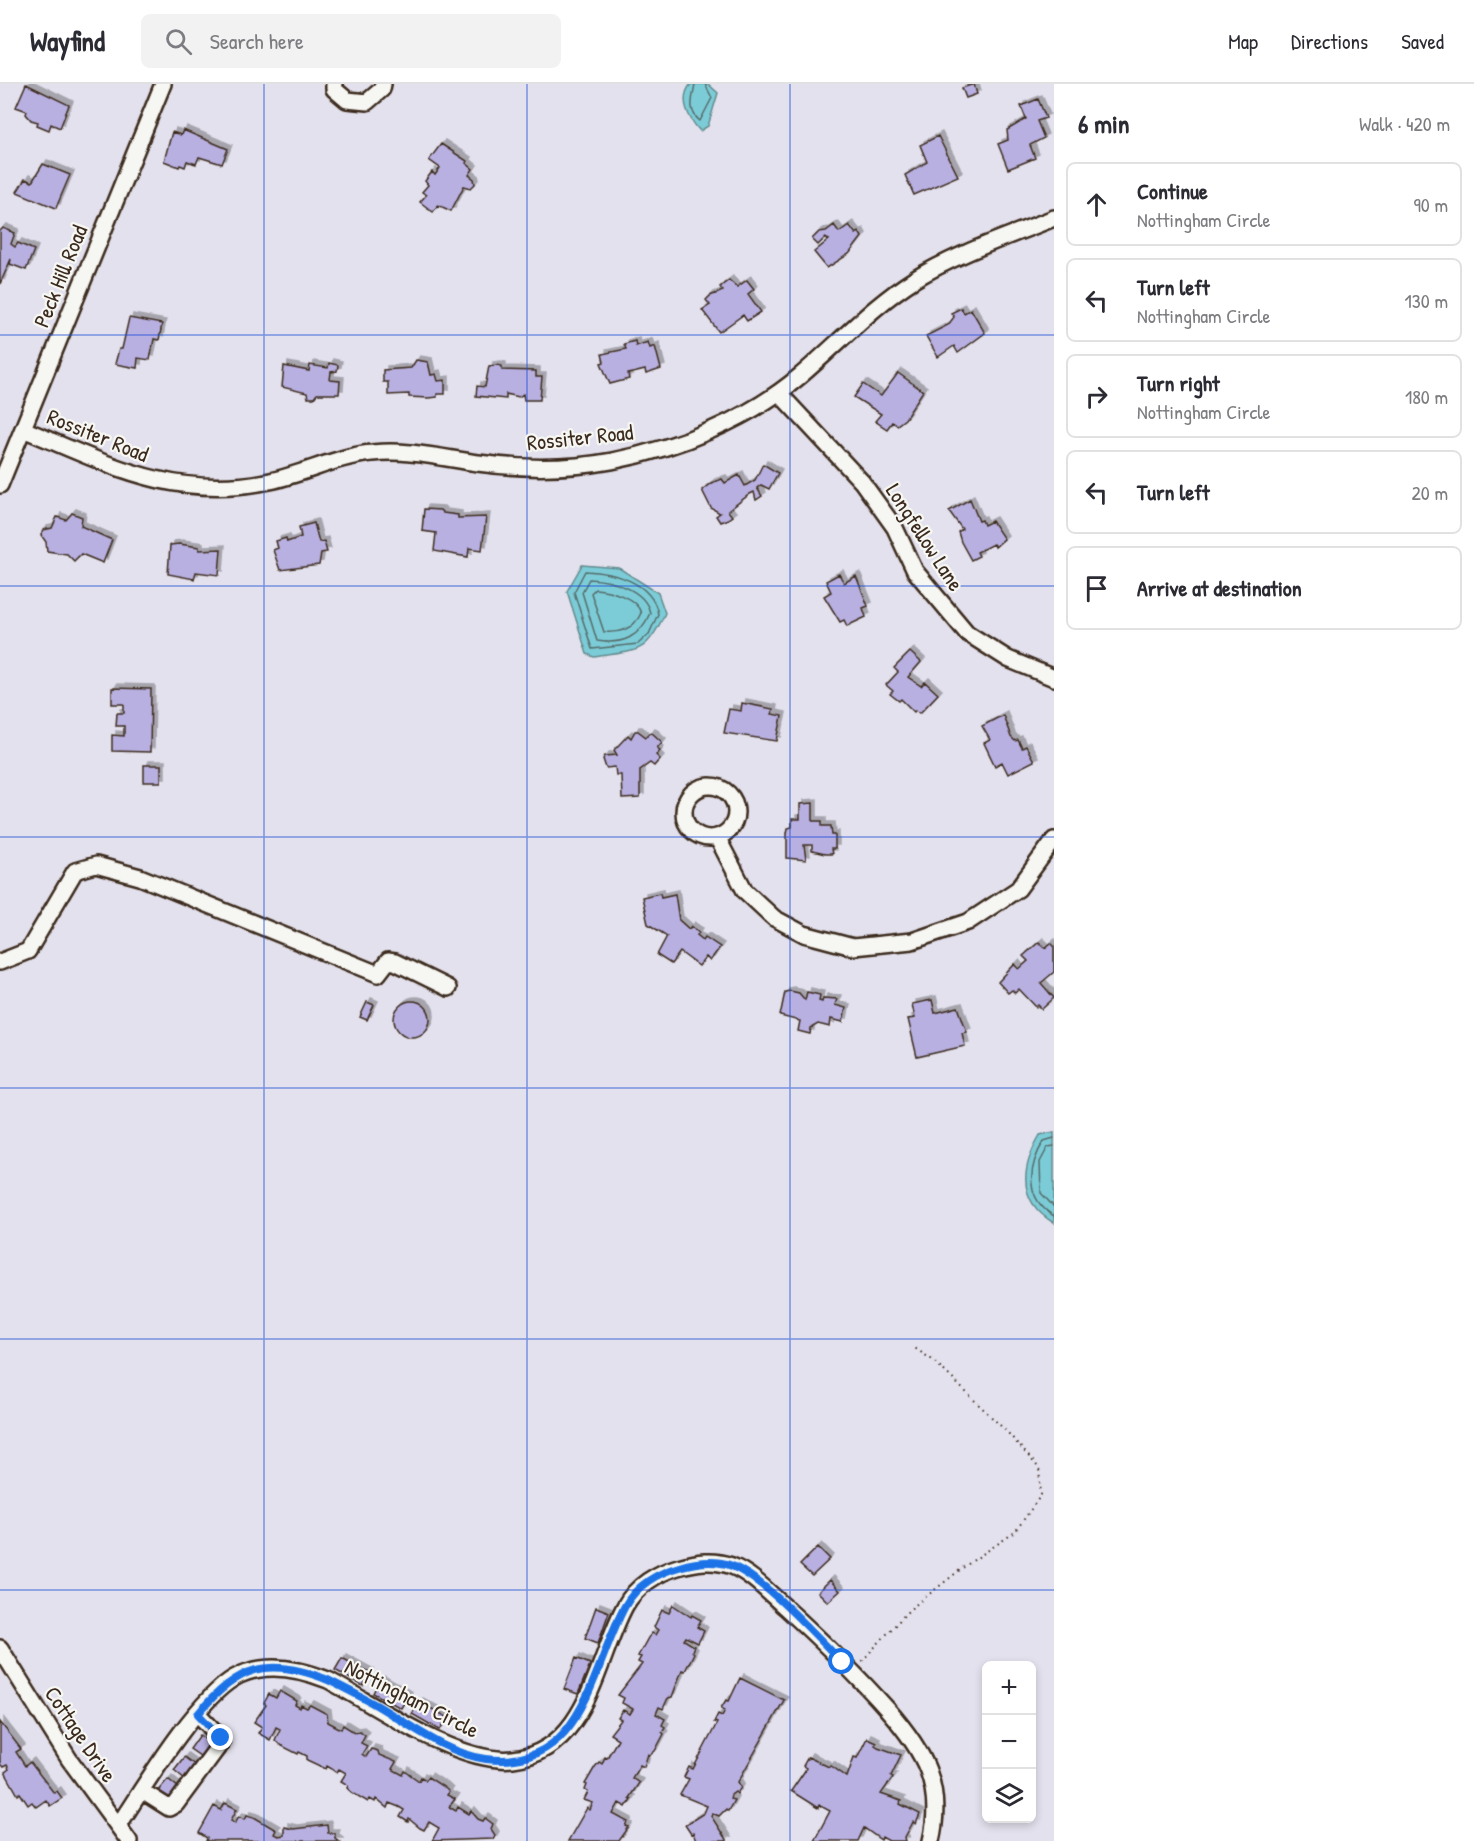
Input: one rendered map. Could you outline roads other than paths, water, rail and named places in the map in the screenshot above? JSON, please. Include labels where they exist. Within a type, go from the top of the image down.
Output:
[{"type":"street","points":[[334,84],[334,89],[347,100],[368,102],[382,89],[383,84]]},
{"type":"street","name":"Peck Hill Road","points":[[0,485],[160,85]]},
{"type":"street","name":"Rossiter Road","points":[[23,429],[152,480],[190,487],[245,486],[371,453],[410,452],[481,464],[540,468],[611,461],[654,451],[705,433],[779,393],[871,311],[916,279],[960,255],[1054,218]]},
{"type":"street","name":"Longfellow Lane","points":[[779,393],[862,482],[895,528],[915,571],[967,633],[1008,659],[1054,678]]},
{"type":"street","points":[[717,837],[746,891],[774,918],[804,934],[853,947],[912,941],[968,922],[1018,889],[1054,840]]},
{"type":"street","points":[[0,962],[28,951],[75,871],[96,865],[140,877],[378,974],[388,961],[395,962],[448,988]]},
{"type":"street","name":"Nottingham Circle","points":[[117,1826],[218,1690],[236,1677],[257,1670],[281,1667],[305,1671],[328,1680],[456,1750],[485,1759],[514,1759],[538,1752],[555,1742],[579,1713],[626,1605],[643,1584],[664,1571],[697,1561],[734,1567],[757,1582],[852,1672],[903,1727],[925,1758],[937,1808],[931,1841]]},
{"type":"street","name":"Cottage Drive","points":[[0,1648],[69,1759],[129,1841]]},
{"type":"street","points":[[142,1791],[169,1808],[176,1804],[222,1743],[221,1738],[198,1714]]},
{"type":"water","points":[[691,84],[708,84],[718,93],[708,126],[700,131],[686,109],[685,96]]},
{"type":"water","points":[[582,565],[619,568],[658,593],[665,613],[646,644],[621,653],[594,657],[587,654],[567,591]]},
{"type":"water","points":[[1054,1132],[1054,1223],[1034,1205],[1028,1194],[1026,1172],[1040,1135]]}]
